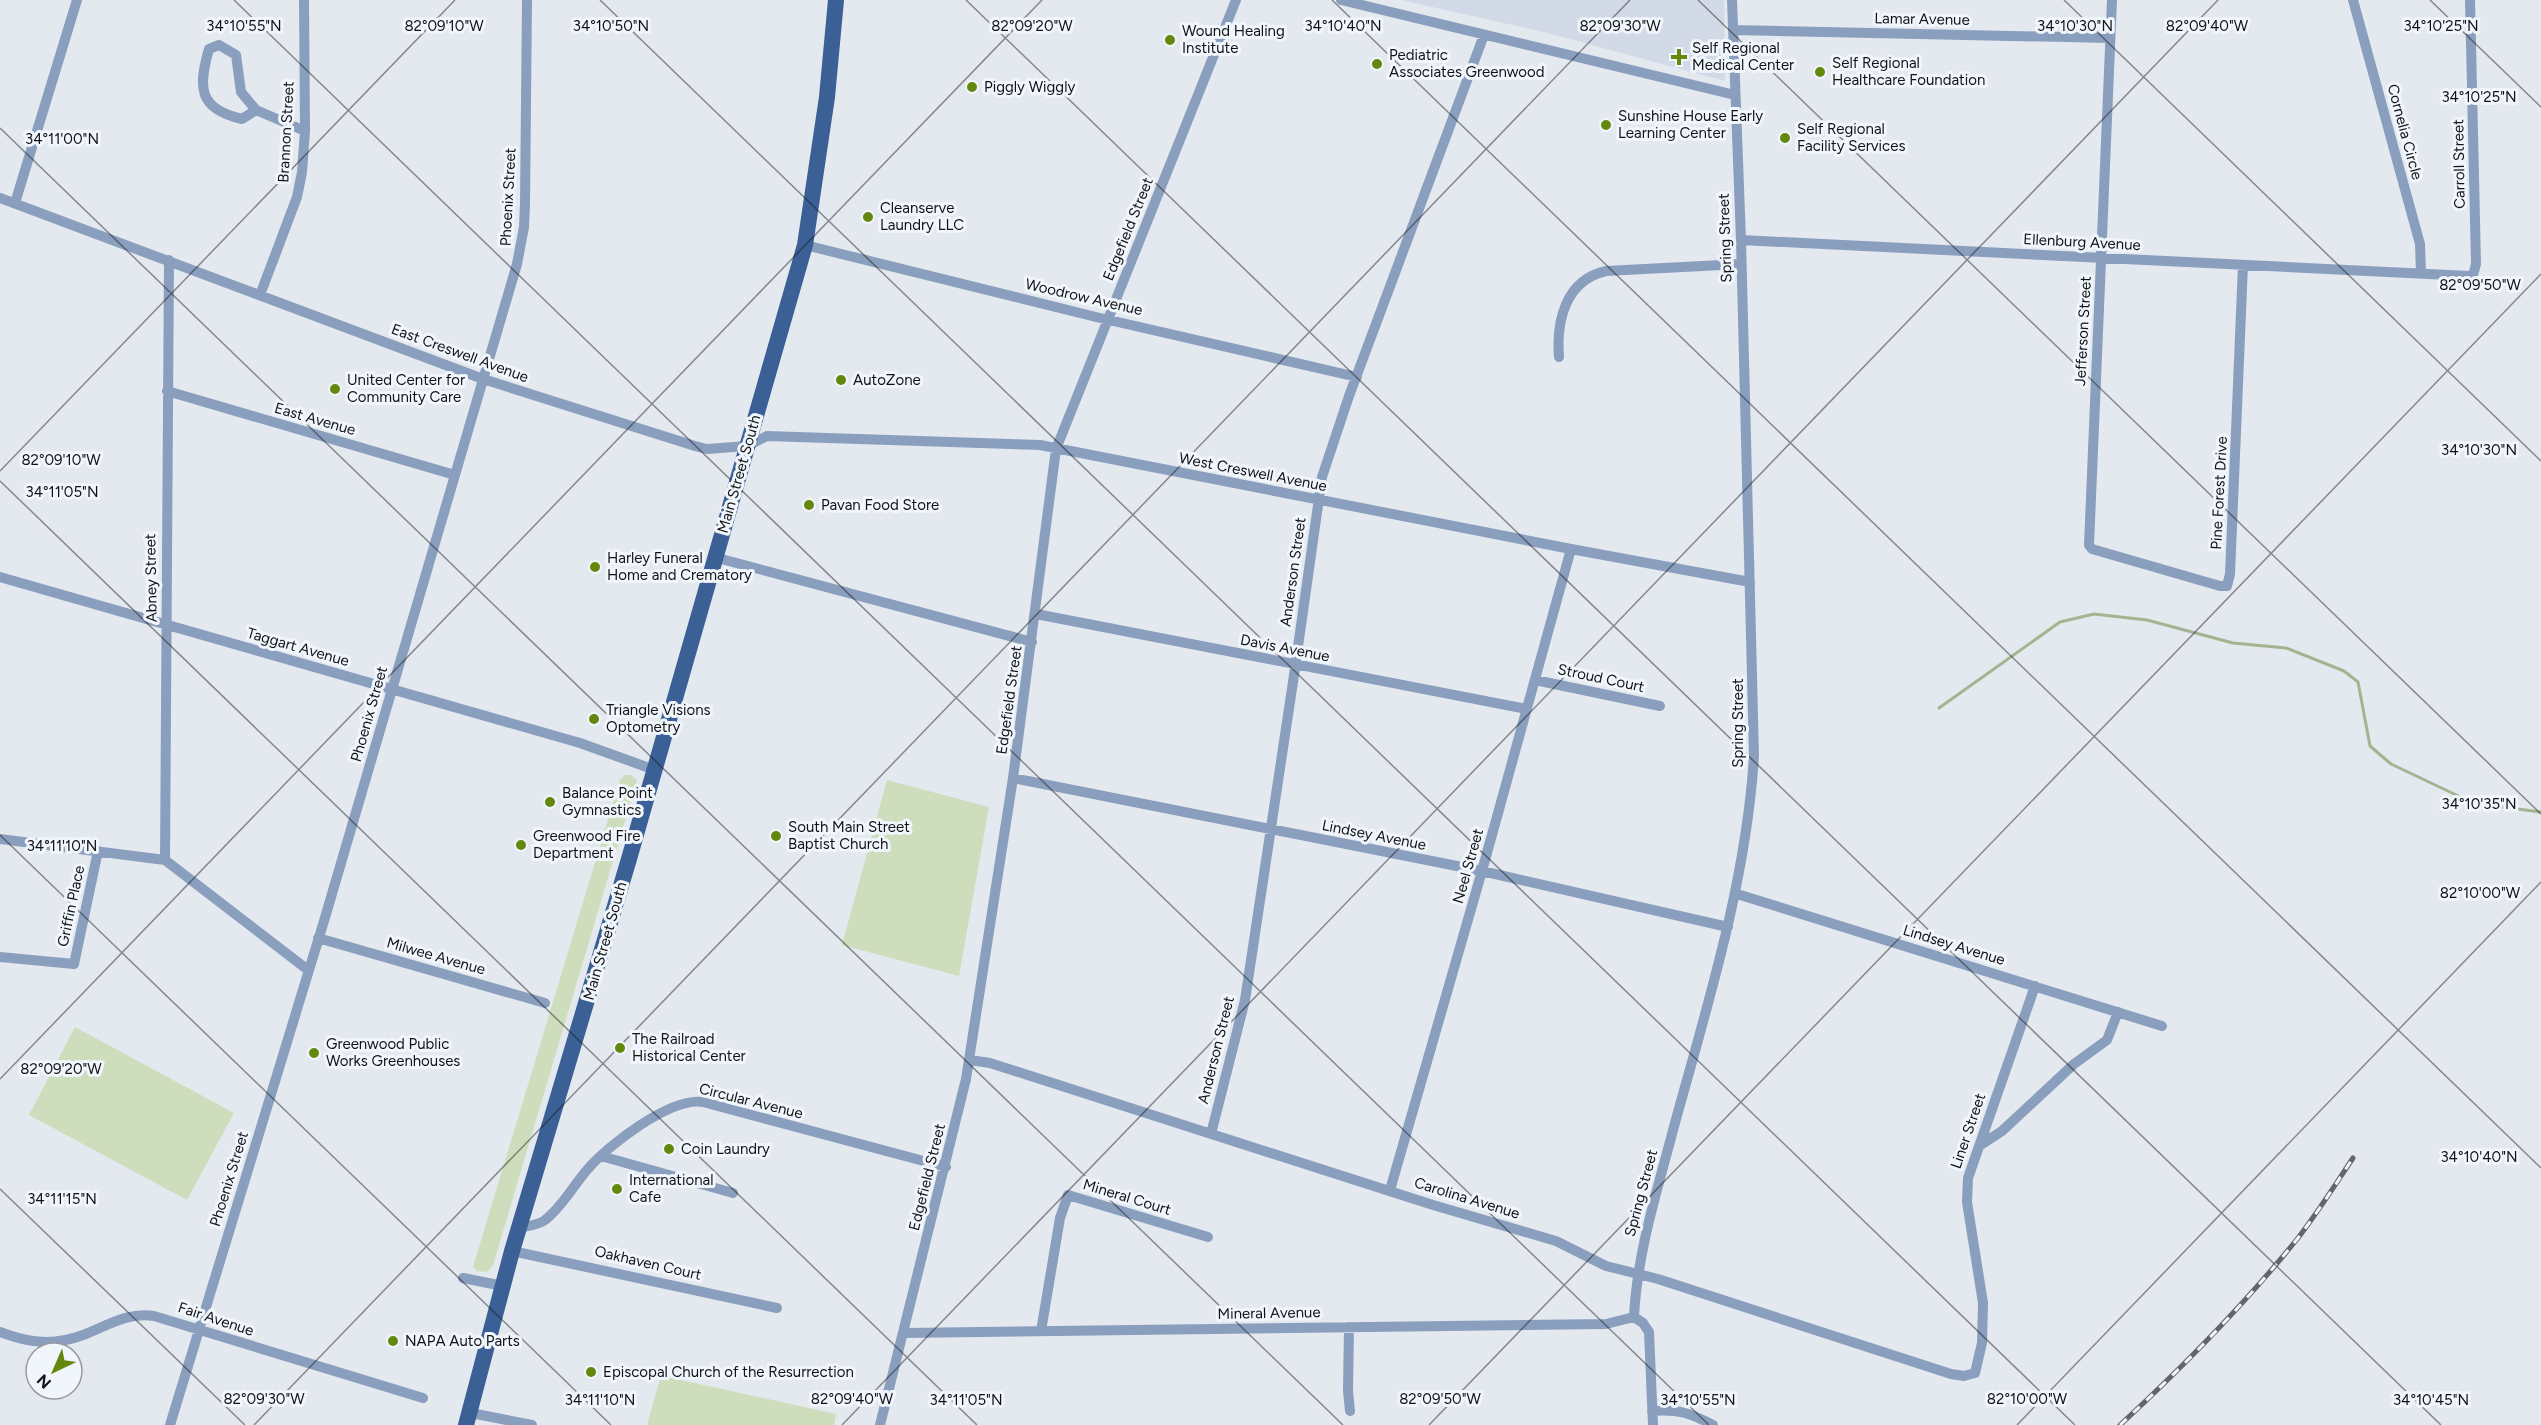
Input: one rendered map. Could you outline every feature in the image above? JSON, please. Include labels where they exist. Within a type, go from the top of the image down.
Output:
[{"type":"main road","name":"Main Street South","points":[[468,1419],[512,1251],[655,770],[805,245],[827,97],[836,0]]},
{"type":"street","points":[[15,203],[77,0]]},
{"type":"street","name":"Brannon Street","points":[[260,295],[297,197],[302,172],[304,0]]},
{"type":"street","name":"Phoenix Street","points":[[170,1425],[318,938],[518,264],[524,227],[527,0]]},
{"type":"street","name":"Edgefield Street","points":[[880,1425],[946,1167],[970,1060],[1013,778],[1056,449],[1236,0]]},
{"type":"street","points":[[1341,0],[1735,95]]},
{"type":"street","name":"Spring Street","points":[[1634,1317],[1640,1254],[1737,894],[1749,818],[1754,756],[1741,240],[1732,0]]},
{"type":"street","name":"Jefferson Street","points":[[2097,550],[2089,545],[2088,538],[2112,0]]},
{"type":"street","name":"Cornelia Circle","points":[[2353,0],[2420,244],[2421,273]]},
{"type":"street","name":"Carroll Street","points":[[2421,273],[2469,276],[2473,275],[2476,264],[2470,0]]},
{"type":"street","name":"Lamar Avenue","points":[[1733,30],[2110,38]]},
{"type":"street","name":"Anderson Street","points":[[1212,1134],[1245,1000],[1325,465],[1484,35]]},
{"type":"street","points":[[256,110],[242,119],[225,115],[213,108],[205,97],[202,83],[209,49],[219,45],[236,55],[241,92],[256,110],[304,131]]},
{"type":"street","name":"East Creswell Avenue","points":[[0,198],[483,379],[707,449],[747,446]]},
{"type":"street","name":"Ellenburg Avenue","points":[[1741,240],[2421,273]]},
{"type":"street","name":"Woodrow Avenue","points":[[805,245],[1357,377]]},
{"type":"street","name":"Abney Street","points":[[165,860],[169,260]]},
{"type":"street","points":[[1559,357],[1558,327],[1563,310],[1576,289],[1594,274],[1606,271],[1741,264]]},
{"type":"street","name":"Pine Forest Drive","points":[[2097,550],[2220,586],[2227,586],[2230,573],[2243,265]]},
{"type":"street","name":"East Avenue","points":[[167,391],[455,475]]},
{"type":"street","name":"West Creswell Avenue","points":[[747,446],[767,436],[1040,445],[1750,582]]},
{"type":"street","name":"Neel Street","points":[[1390,1190],[1482,871],[1571,549]]},
{"type":"street","points":[[714,557],[1032,642]]},
{"type":"street","name":"Taggart Avenue","points":[[0,577],[580,743],[655,770]]},
{"type":"street","name":"Davis Avenue","points":[[1036,614],[1527,709]]},
{"type":"street","name":"Stroud Court","points":[[1535,680],[1660,706]]},
{"type":"street","name":"Lindsey Avenue","points":[[1013,778],[1482,871],[1728,927]]},
{"type":"street","points":[[0,839],[165,860],[308,970]]},
{"type":"street","name":"Griffin Place","points":[[0,957],[74,964],[98,851]]},
{"type":"street","name":"Lindsey Avenue","points":[[1737,894],[2162,1026]]},
{"type":"street","name":"Milwee Avenue","points":[[318,938],[545,1003]]},
{"type":"street","name":"Liner Street","points":[[1951,1374],[1964,1376],[1975,1373],[1982,1343],[1982,1281],[1966,1193],[1968,1178],[2035,986]]},
{"type":"street","points":[[1979,1146],[2002,1131],[2074,1064],[2107,1040],[2118,1012]]},
{"type":"street","name":"Carolina Avenue","points":[[970,1060],[990,1063],[1556,1241],[1606,1266],[1951,1374]]},
{"type":"street","name":"Circular Avenue","points":[[519,1228],[543,1221],[615,1142],[673,1106],[695,1101],[946,1167]]},
{"type":"street","points":[[600,1156],[733,1193]]},
{"type":"street","name":"Mineral Court","points":[[1041,1331],[1060,1218],[1068,1195],[1208,1237]]},
{"type":"street","name":"Oakhaven Court","points":[[512,1251],[777,1308]]},
{"type":"street","points":[[463,1278],[503,1286]]},
{"type":"street","name":"Fair Avenue","points":[[0,1332],[27,1341],[56,1342],[83,1335],[122,1318],[144,1314],[423,1398]]},
{"type":"street","points":[[1634,1317],[1643,1323],[1649,1332],[1653,1425]]},
{"type":"street","name":"Mineral Avenue","points":[[904,1333],[1606,1324],[1634,1317]]},
{"type":"street","points":[[1349,1327],[1350,1411]]},
{"type":"street","points":[[1652,1411],[1675,1410],[1689,1413],[1713,1425]]},
{"type":"street","points":[[468,1419],[532,1425]]},
{"type":"shaded area","name":"Self Regional Medical Center","points":[[1401,0],[1724,0],[1725,81],[1544,32]]},
{"type":"green space","points":[[625,775],[631,775],[637,780],[493,1265],[487,1272],[477,1271],[473,1267],[620,780]]},
{"type":"green space","points":[[887,780],[989,807],[959,976],[842,945]]},
{"type":"green space","points":[[75,1027],[234,1113],[187,1200],[29,1115]]},
{"type":"green space","points":[[672,1378],[836,1414],[834,1425],[647,1425],[660,1379]]},
{"type":"waterway","points":[[1939,708],[2060,622],[2094,614],[2147,620],[2233,643],[2286,648],[2344,671],[2358,682],[2370,746],[2391,764],[2471,802]]},
{"type":"waterway","points":[[2487,805],[2541,812]]},
{"type":"railway","points":[[2120,1425],[2190,1358],[2277,1263],[2305,1228],[2353,1158]]},
{"type":"place","name":"Wound Healing Institute","points":[[1170,40]]},
{"type":"place","name":"Self Regional Medical Center","points":[[1679,57]]},
{"type":"place","name":"Pediatric Associates Greenwood","points":[[1377,64]]},
{"type":"place","name":"Self Regional Healthcare Foundation","points":[[1820,72]]},
{"type":"place","name":"Piggly Wiggly","points":[[972,87]]},
{"type":"place","name":"Sunshine House Early Learning Center","points":[[1606,125]]},
{"type":"place","name":"Self Regional Facility Services","points":[[1785,138]]},
{"type":"place","name":"Cleanserve Laundry LLC","points":[[868,217]]},
{"type":"place","name":"AutoZone","points":[[841,380]]},
{"type":"place","name":"United Center for Community Care","points":[[335,389]]},
{"type":"place","name":"Pavan Food Store","points":[[809,505]]},
{"type":"place","name":"Harley Funeral Home and Crematory","points":[[595,567]]},
{"type":"place","name":"Triangle Visions Optometry","points":[[594,719]]},
{"type":"place","name":"Balance Point Gymnastics","points":[[550,802]]},
{"type":"place","name":"South Main Street Baptist Church","points":[[776,836]]},
{"type":"place","name":"Greenwood Fire Department","points":[[521,845]]},
{"type":"place","name":"The Railroad Historical Center","points":[[620,1048]]},
{"type":"place","name":"Greenwood Public Works Greenhouses","points":[[314,1053]]},
{"type":"place","name":"Coin Laundry","points":[[669,1149]]},
{"type":"place","name":"International Cafe","points":[[617,1189]]},
{"type":"place","name":"NAPA Auto Parts","points":[[393,1341]]},
{"type":"place","name":"Episcopal Church of the Resurrection","points":[[591,1372]]}]
